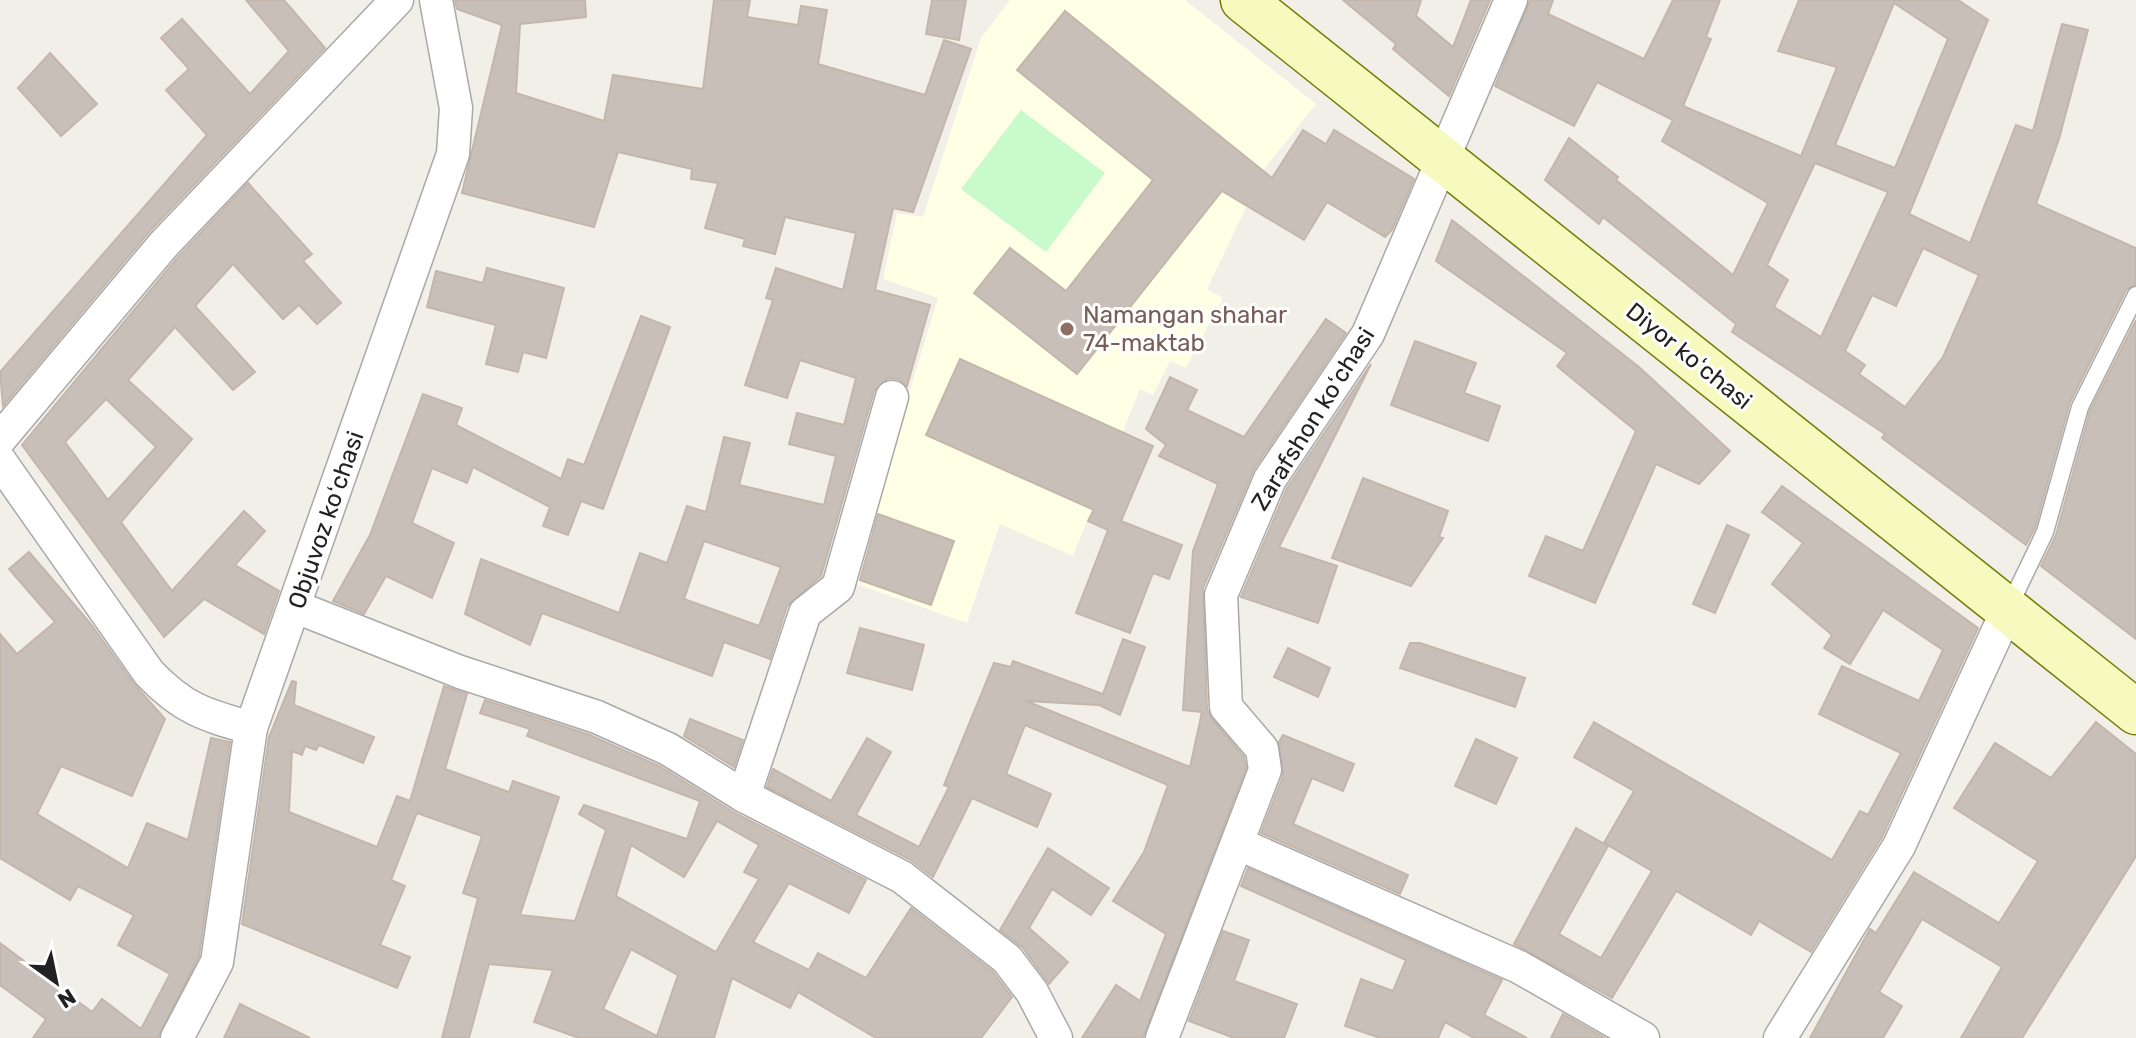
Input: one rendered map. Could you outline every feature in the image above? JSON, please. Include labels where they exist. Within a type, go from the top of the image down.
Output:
[{"type":"main road","name":"Diyor koʻchasi","points":[[1243,0],[2136,712]]},
{"type":"street","points":[[0,439],[164,244],[397,0]]},
{"type":"street","name":"Objuvoz koʻchasi","points":[[177,1038],[217,962],[251,728],[453,154],[456,108],[436,0]]},
{"type":"street","name":"Zarafshon koʻchasi","points":[[1162,1038],[1265,770],[1262,749],[1226,707],[1221,595],[1270,479],[1368,334],[1511,0]]},
{"type":"street","points":[[744,796],[805,613],[838,587],[892,397]]},
{"type":"street","points":[[0,461],[149,673],[172,698],[192,711],[251,728]]},
{"type":"street","points":[[296,607],[460,672],[597,717],[668,749],[744,796],[902,877],[1007,959],[1032,992],[1056,1038]]},
{"type":"street","points":[[1780,1038],[1899,846],[2007,611]]},
{"type":"street","points":[[1239,844],[1519,967],[1643,1038]]},
{"type":"lane","points":[[2007,611],[2045,532],[2080,407],[2136,295]]},
{"type":"shaded area","name":"Namangan shahar 74-maktab","points":[[1010,0],[1185,0],[1316,104],[1265,168],[1207,289],[1223,298],[1186,368],[1170,361],[1153,395],[1140,389],[1073,556],[1000,524],[967,623],[851,582],[938,298],[883,279],[897,213],[923,217],[981,38]]},
{"type":"green space","points":[[1021,110],[1105,173],[1046,252],[961,189]]},
{"type":"building","points":[[246,0],[284,0],[325,48],[150,231],[3,406],[0,372],[207,135],[166,90],[189,69],[161,38],[182,19],[250,94],[289,51]]},
{"type":"building","points":[[455,0],[585,0],[586,17],[520,24],[516,93],[604,121],[613,75],[703,89],[714,0],[750,0],[747,17],[798,25],[801,6],[827,10],[818,64],[925,95],[944,40],[971,49],[913,212],[893,208],[875,290],[930,305],[907,386],[898,379],[888,378],[874,391],[821,576],[787,606],[770,659],[724,642],[712,676],[542,613],[530,645],[465,614],[481,559],[619,613],[640,553],[667,563],[687,506],[706,512],[724,437],[750,443],[739,485],[824,505],[836,456],[789,444],[797,413],[844,425],[856,378],[800,360],[787,398],[745,385],[773,300],[766,298],[776,268],[843,290],[856,233],[785,217],[775,254],[743,246],[745,239],[705,228],[718,183],[691,179],[692,169],[618,152],[594,227],[462,193],[502,25],[457,9]],"holes":[[[704,541],[781,567],[759,626],[684,599]]]},
{"type":"building","points":[[932,0],[966,0],[959,40],[926,34]]},
{"type":"building","points":[[1343,0],[1421,0],[1416,16],[1453,47],[1471,0],[1490,0],[1449,96],[1393,49],[1396,44]]},
{"type":"building","points":[[1530,0],[1553,0],[1548,14],[1644,59],[1673,0],[1720,0],[1706,37],[1711,39],[1683,106],[1801,156],[1837,67],[1778,51],[1799,0],[1958,0],[1988,20],[1909,214],[1970,243],[2016,125],[2033,131],[2062,24],[2088,30],[2059,139],[2036,204],[2136,248],[2136,284],[2126,290],[2070,402],[2035,528],[2026,545],[1882,438],[1885,434],[1732,332],[1736,324],[1603,217],[1599,224],[1545,180],[1569,138],[1733,275],[1768,203],[1662,141],[1673,120],[1597,82],[1574,126],[1495,86]],"holes":[[[1894,3],[1948,39],[1895,168],[1835,145]],[[1815,163],[1888,192],[1821,337],[1774,307],[1788,280],[1767,265]],[[1923,248],[1979,275],[1943,357],[1905,407],[1859,374],[1865,365],[1845,351],[1872,295],[1896,306]]]},
{"type":"building","points":[[1065,11],[1272,178],[1303,130],[1326,144],[1334,130],[1414,179],[1392,230],[1385,237],[1327,202],[1304,240],[1222,191],[1077,374],[974,293],[1010,248],[1066,291],[1153,180],[1017,70]]},
{"type":"building","points":[[50,53],[97,104],[61,136],[18,88]]},
{"type":"building","points":[[248,183],[312,254],[303,261],[341,303],[317,324],[299,305],[283,319],[233,264],[195,306],[255,372],[233,390],[175,327],[128,380],[192,439],[121,522],[172,591],[244,511],[265,531],[235,565],[279,591],[264,634],[204,599],[164,637],[22,445],[178,257]],"holes":[[[106,399],[156,447],[108,500],[65,442]]]},
{"type":"building","points":[[1452,220],[1639,367],[1730,451],[1699,484],[1656,464],[1595,603],[1529,576],[1546,536],[1583,551],[1636,431],[1557,366],[1567,353],[1436,261]]},
{"type":"building","points":[[487,268],[564,288],[546,358],[523,352],[518,372],[486,364],[496,325],[427,307],[436,271],[483,283]]},
{"type":"building","points":[[641,316],[670,327],[603,509],[581,501],[568,535],[543,526],[550,507],[473,467],[467,483],[432,468],[412,523],[454,543],[432,598],[386,576],[364,614],[333,601],[370,535],[423,394],[462,408],[456,425],[561,479],[568,459],[584,465]]},
{"type":"building","points":[[1326,319],[1346,333],[1254,469],[1203,588],[1207,709],[1244,757],[1246,768],[1143,1038],[1082,1038],[1116,985],[1140,1001],[1166,934],[1113,901],[1144,852],[1168,785],[1025,725],[1006,774],[1051,794],[1037,827],[972,798],[933,877],[911,860],[767,787],[773,769],[831,801],[867,738],[891,752],[856,815],[919,847],[949,787],[944,785],[994,663],[1011,667],[1013,661],[1103,694],[1123,639],[1145,647],[1120,715],[1099,705],[1026,701],[1190,767],[1202,712],[1183,710],[1193,551],[1218,484],[1159,456],[1166,445],[1146,429],[1170,377],[1197,390],[1187,410],[1244,437]]},
{"type":"building","points":[[2136,320],[2136,639],[2041,566],[2056,535],[2090,411]]},
{"type":"building","points":[[1415,341],[1476,363],[1464,393],[1500,406],[1488,441],[1391,405]]},
{"type":"building","points":[[960,359],[1153,446],[1121,521],[1182,545],[1169,579],[1153,573],[1130,633],[1076,613],[1108,530],[1088,521],[1094,510],[926,435]]},
{"type":"building","points":[[1371,364],[1279,547],[1337,566],[1318,623],[1241,597],[1287,488]]},
{"type":"building","points":[[1363,478],[1448,511],[1439,537],[1443,538],[1411,586],[1332,558]]},
{"type":"building","points":[[1782,486],[1978,628],[1882,837],[1811,952],[1759,921],[1751,935],[1676,891],[1612,998],[1514,944],[1576,828],[1608,846],[1559,934],[1601,958],[1652,871],[1604,843],[1634,791],[1574,757],[1594,722],[1832,860],[1860,811],[1868,815],[1901,753],[1819,714],[1842,666],[1919,701],[1943,650],[1883,610],[1850,664],[1824,648],[1832,635],[1772,584],[1803,543],[1762,512]]},
{"type":"building","points":[[878,514],[954,541],[931,605],[860,580]]},
{"type":"building","points":[[1727,525],[1749,535],[1715,613],[1693,604]]},
{"type":"building","points":[[29,552],[91,624],[134,684],[165,719],[132,796],[61,766],[37,814],[128,868],[147,823],[188,840],[211,738],[230,742],[199,956],[158,1038],[33,1038],[46,1019],[0,985],[0,943],[92,1012],[102,999],[141,1029],[170,974],[118,945],[134,915],[78,886],[70,900],[0,858],[0,634],[17,654],[55,622],[9,569]]},
{"type":"building","points":[[860,628],[924,645],[912,690],[847,673]]},
{"type":"building","points":[[1410,643],[1420,643],[1525,678],[1515,707],[1400,668]]},
{"type":"building","points":[[1288,648],[1330,668],[1318,697],[1274,677]]},
{"type":"building","points":[[292,681],[296,682],[294,705],[374,737],[363,763],[319,745],[316,750],[305,746],[302,755],[292,751],[289,812],[377,847],[397,796],[410,801],[444,686],[467,694],[445,769],[509,792],[513,781],[559,797],[520,915],[575,921],[606,830],[579,814],[584,805],[687,839],[700,801],[527,736],[530,729],[480,713],[485,700],[590,735],[659,766],[735,813],[866,880],[849,913],[789,883],[753,942],[809,970],[818,953],[866,978],[911,908],[993,972],[1012,997],[981,1038],[876,1038],[798,992],[790,1008],[732,978],[714,1038],[579,1038],[534,1022],[553,970],[489,964],[469,1038],[442,1038],[478,898],[463,893],[482,836],[417,813],[391,880],[405,886],[380,945],[410,957],[397,988],[242,924],[269,737]],"holes":[[[717,821],[759,845],[744,872],[759,879],[716,952],[616,896],[631,845],[684,877]],[[631,949],[678,975],[657,1036],[603,1009]]]},
{"type":"building","points":[[690,719],[743,740],[734,767],[684,736]]},
{"type":"building","points":[[2096,722],[2136,754],[2136,856],[2022,1038],[1961,1038],[2002,967],[1922,919],[1879,992],[1902,1006],[1883,1038],[1810,1038],[1870,929],[1876,933],[1914,872],[1999,923],[2038,861],[1954,808],[1995,743],[2051,778]]},
{"type":"building","points":[[1283,735],[1354,764],[1343,791],[1312,778],[1293,824],[1408,875],[1400,894],[1261,833],[1283,776],[1279,742]]},
{"type":"building","points":[[1476,739],[1517,758],[1496,804],[1455,786]]},
{"type":"building","points":[[1048,848],[1109,888],[1091,915],[1052,889],[1029,928],[1068,962],[1049,984],[1022,947],[1000,930]]},
{"type":"building","points":[[1248,868],[1502,980],[1484,1015],[1527,1038],[1474,1038],[1445,1022],[1438,1038],[1380,1038],[1345,1026],[1361,979],[1393,991],[1406,960],[1241,886]]},
{"type":"building","points":[[1223,931],[1249,940],[1234,981],[1297,1004],[1284,1038],[1234,1038],[1189,1021]]},
{"type":"building","points":[[240,1004],[310,1038],[224,1038]]},
{"type":"building","points":[[1563,1014],[1605,1038],[1551,1038]]},
{"type":"place","name":"Namangan shahar 74-maktab","points":[[1067,329]]}]
